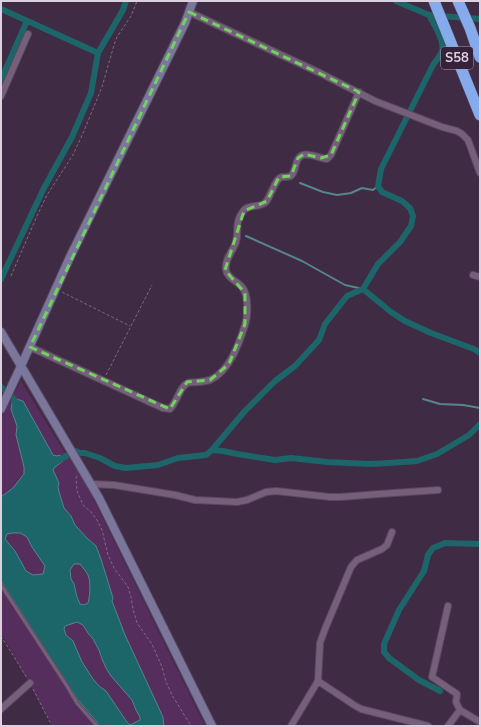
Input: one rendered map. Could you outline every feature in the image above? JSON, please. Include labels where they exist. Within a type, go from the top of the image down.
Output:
[{"type":"highway","name":"S58","points":[[434,1],[480,115]]},
{"type":"highway","name":"S58","points":[[458,1],[470,28],[480,57]]},
{"type":"main road","points":[[1,408],[70,256],[185,23],[193,1]]},
{"type":"main road","points":[[1,332],[103,505],[212,726]]},
{"type":"street","points":[[189,12],[359,92],[375,101],[442,127],[457,131],[468,140],[480,172]]},
{"type":"street","points":[[1,96],[28,34]]},
{"type":"street","points":[[30,347],[163,408],[170,409],[174,405],[181,390],[186,384],[189,382],[210,380],[220,373],[229,364],[235,351],[246,324],[248,312],[245,293],[242,287],[228,275],[225,270],[236,243],[238,221],[248,207],[262,205],[266,201],[281,177],[291,176],[294,173],[298,158],[304,154],[310,154],[326,159],[331,155],[359,92]]},
{"type":"street","points":[[472,275],[480,277]]},
{"type":"street","points":[[91,484],[114,485],[175,495],[195,500],[237,502],[247,500],[266,492],[276,491],[340,497],[438,490]]},
{"type":"street","points":[[291,726],[318,681],[320,643],[351,567],[357,560],[382,549],[387,544],[392,532]]},
{"type":"street","points":[[448,606],[432,677],[457,694],[456,702],[460,710],[480,722]]},
{"type":"street","points":[[318,681],[361,709],[428,726]]},
{"type":"street","points":[[1,709],[30,683]]},
{"type":"street","points":[[448,726],[460,710]]},
{"type":"lane","points":[[1,585],[67,686],[76,703],[97,726]]},
{"type":"path","points":[[11,276],[47,195],[73,155],[84,132],[102,87],[117,37],[131,16],[138,1]]},
{"type":"path","points":[[103,381],[152,285]]},
{"type":"path","points":[[56,289],[130,326]]},
{"type":"path","points":[[81,468],[76,478],[77,490],[83,505],[91,512],[102,530],[108,555],[114,568],[128,587],[138,623],[152,644],[172,695],[191,726]]},
{"type":"highlighted area","points":[[189,12],[359,92],[331,155],[321,158],[304,154],[298,158],[291,176],[279,177],[267,201],[244,211],[225,270],[245,293],[245,324],[229,364],[210,380],[187,382],[170,409],[30,347]]},
{"type":"shaded area","points":[[21,381],[58,442],[84,480],[205,726],[53,726],[1,633],[1,418]]},
{"type":"shaded area","points":[[13,398],[23,401],[53,455],[60,455],[63,461],[53,470],[59,483],[59,492],[64,508],[71,516],[75,525],[96,546],[113,598],[112,601],[125,635],[163,717],[164,726],[99,726],[78,700],[1,581],[1,497],[13,488],[24,474],[24,467],[16,435],[17,426],[11,409]],"holes":[[[20,533],[27,537],[45,566],[43,574],[33,575],[26,571],[15,551],[5,539],[7,534]],[[74,564],[80,564],[88,575],[90,585],[89,597],[88,603],[84,605],[80,604],[77,597],[74,584],[71,579],[70,570]],[[77,622],[83,625],[93,639],[111,676],[132,700],[140,720],[130,725],[127,722],[106,691],[93,679],[82,662],[73,641],[66,635],[64,629],[65,626]]]},
{"type":"waterway","points":[[1,279],[44,188],[72,137],[91,93],[98,53],[123,10],[126,1]]},
{"type":"waterway","points":[[396,1],[429,15],[480,19]]},
{"type":"waterway","points":[[1,9],[98,53]]},
{"type":"waterway","points":[[429,15],[441,38],[443,47],[442,51],[433,65],[381,169],[378,186],[382,192],[402,201],[410,208],[413,216],[411,226],[400,242],[378,264],[363,289],[391,312],[405,321],[431,333],[474,349],[480,353]]},
{"type":"waterway","points":[[1,80],[27,21]]},
{"type":"waterway","points":[[300,183],[323,192],[337,195],[351,193],[362,188],[373,190],[378,186]]},
{"type":"waterway","points":[[246,236],[302,261],[345,285],[363,289]]},
{"type":"waterway","points":[[55,462],[76,451],[100,458],[115,466],[126,468],[158,465],[178,458],[206,455],[244,412],[275,381],[295,366],[319,340],[325,324],[347,296],[363,289]]},
{"type":"waterway","points":[[1,387],[13,398],[17,406]]},
{"type":"waterway","points":[[423,399],[440,404],[463,405],[480,408]]},
{"type":"waterway","points":[[212,450],[275,460],[291,458],[327,462],[370,464],[417,461],[437,454],[469,435],[480,424]]},
{"type":"waterway","points":[[440,691],[419,680],[389,658],[384,652],[384,644],[399,610],[424,571],[428,555],[433,548],[445,543],[480,544]]}]
